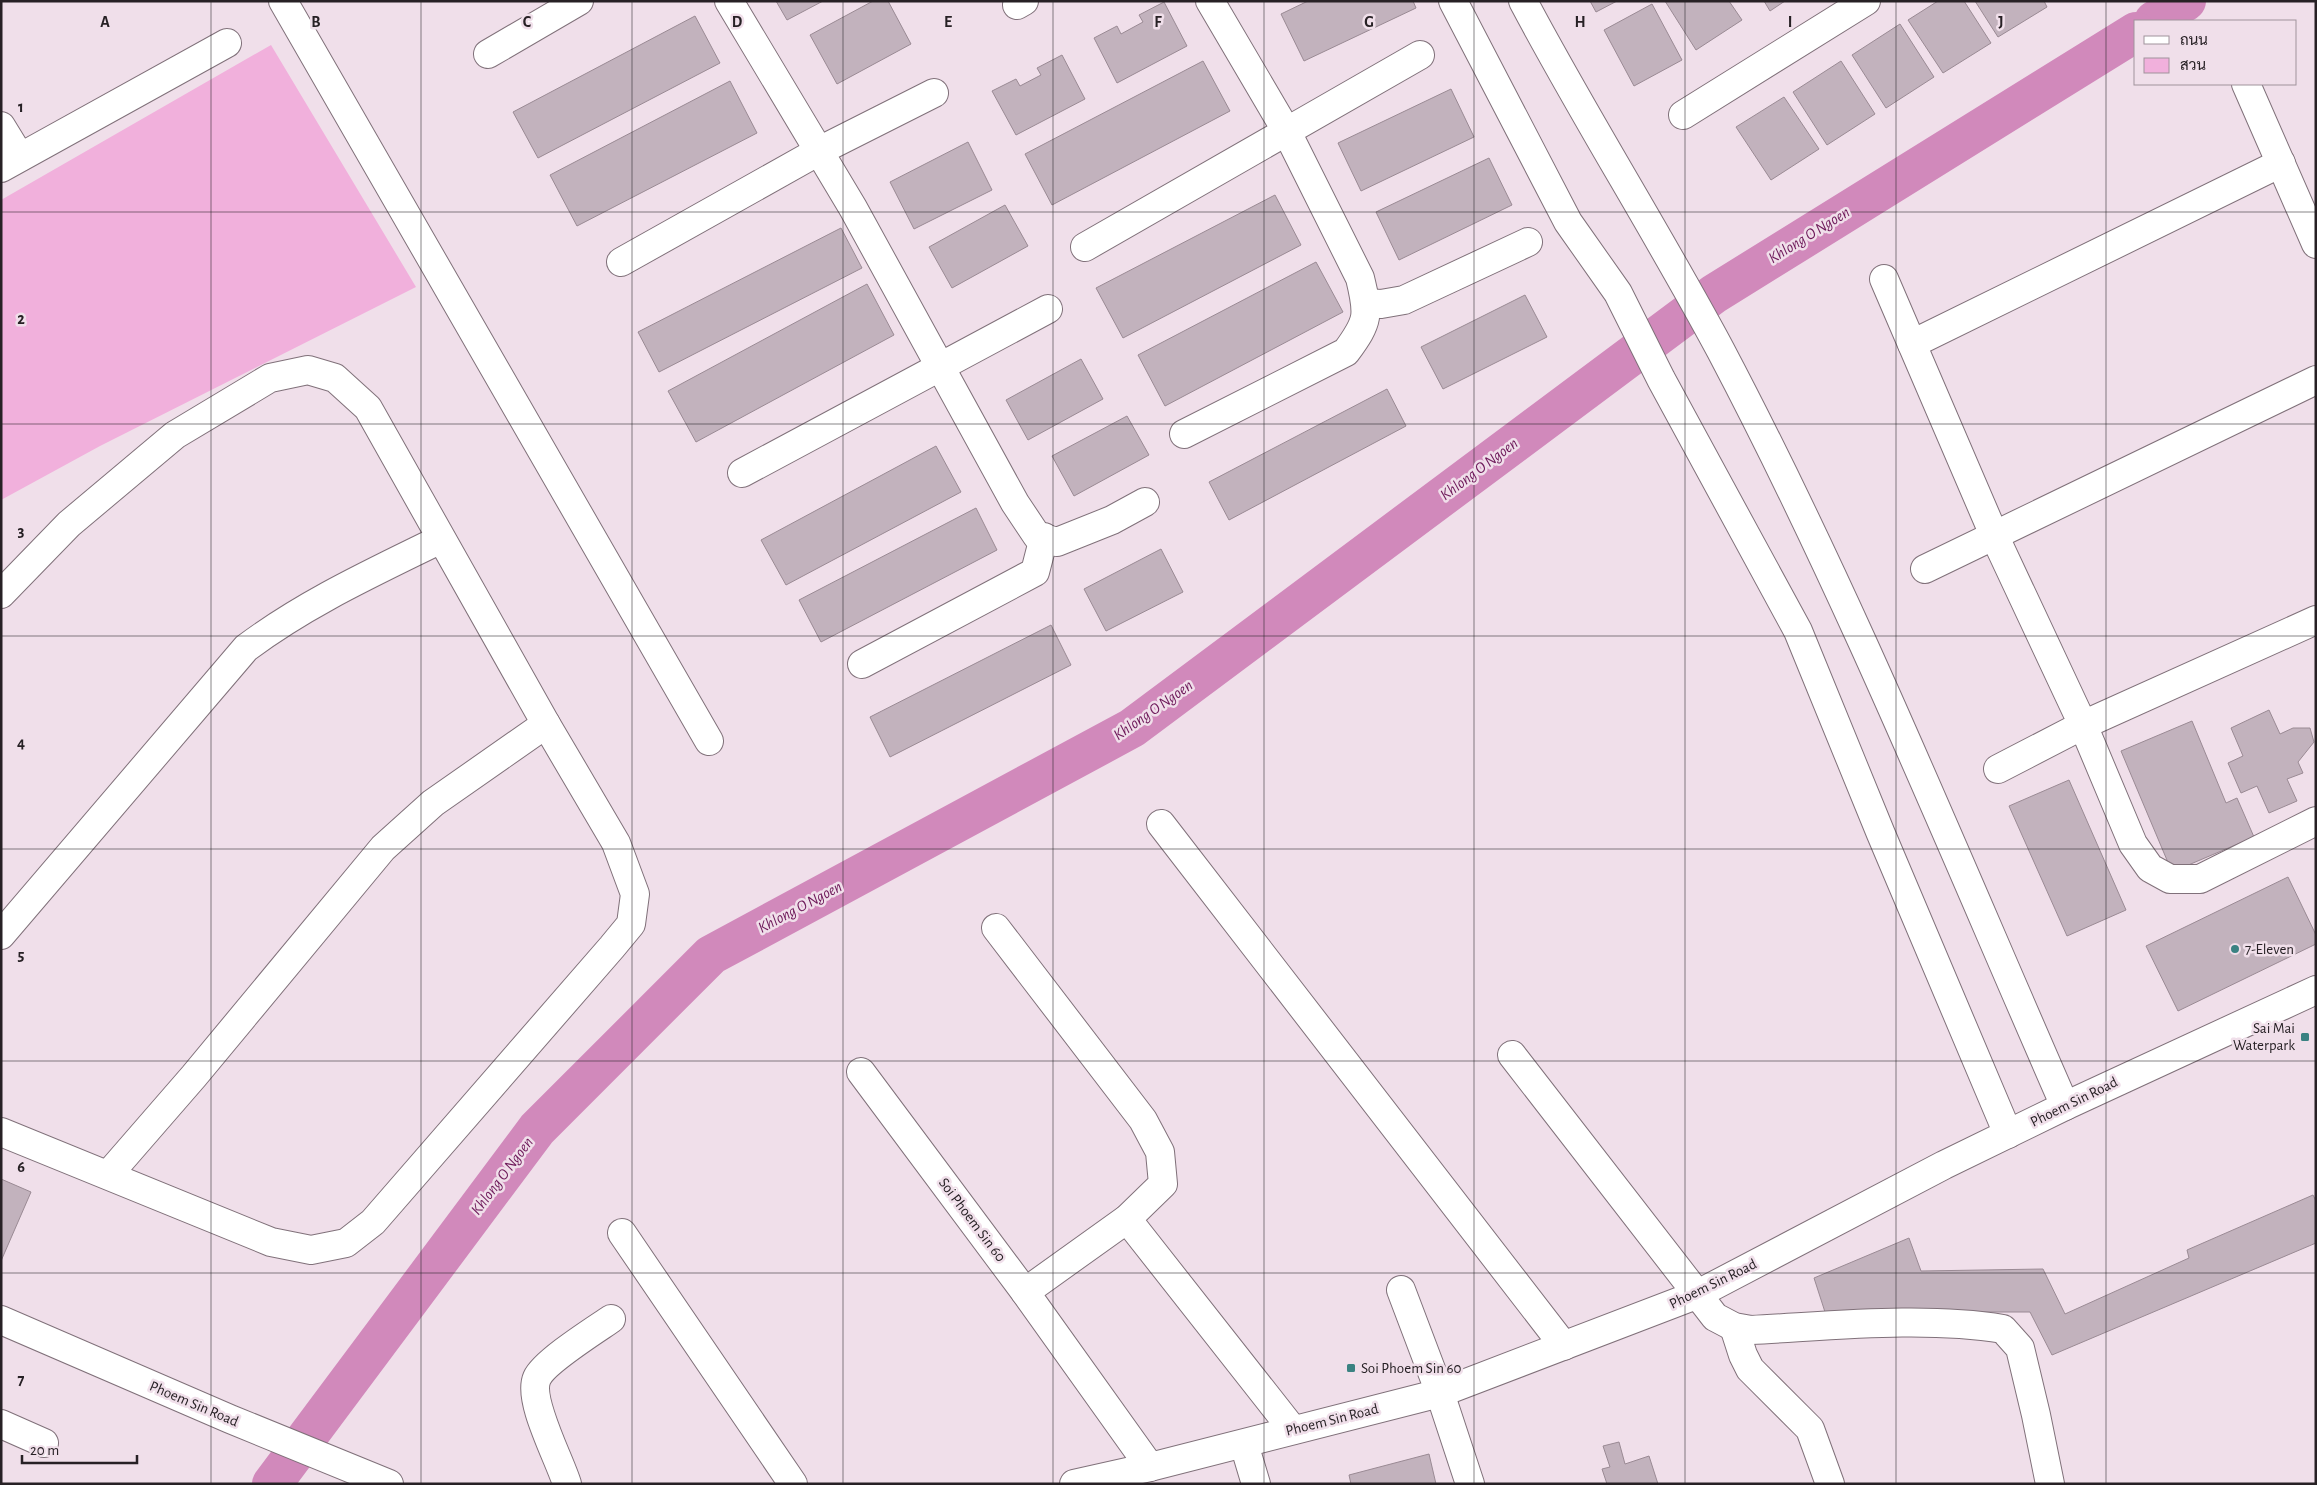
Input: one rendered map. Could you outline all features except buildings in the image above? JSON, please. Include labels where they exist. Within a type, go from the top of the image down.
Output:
[{"type":"street","points":[[283,1],[709,741]]},
{"type":"street","points":[[488,54],[578,1]]},
{"type":"street","points":[[729,1],[819,151],[941,366],[1015,502],[1037,536],[1057,542],[1112,520],[1145,502]]},
{"type":"street","points":[[1184,434],[1346,352],[1363,328],[1366,304],[1360,278],[1286,132],[1210,1]]},
{"type":"street","points":[[1453,1],[1568,222],[1618,293],[1661,379],[1798,631],[1884,843],[2008,1134]]},
{"type":"street","points":[[1523,1],[1569,88],[1666,252],[1721,351],[1845,603],[2065,1106]]},
{"type":"street","points":[[1683,115],[1866,1]]},
{"type":"street","points":[[1,126],[10,162],[227,43]]},
{"type":"street","points":[[1085,247],[1420,55]]},
{"type":"street","points":[[2246,85],[2316,244]]},
{"type":"street","points":[[621,262],[819,151],[934,93]]},
{"type":"street","points":[[1912,344],[2281,163]]},
{"type":"street","points":[[1366,304],[1381,304],[1404,300],[1528,242]]},
{"type":"street","points":[[1884,279],[1994,535],[2083,725],[2133,844],[2150,868],[2170,879],[2200,879],[2316,821]]},
{"type":"street","points":[[742,473],[1048,310]]},
{"type":"street","points":[[1,594],[69,524],[175,435],[270,378],[308,370],[334,378],[368,408],[546,724],[616,843],[636,894],[631,924],[373,1222],[346,1243],[310,1250],[271,1242],[1,1132]]},
{"type":"street","points":[[1925,569],[2316,380]]},
{"type":"street","points":[[862,664],[1035,572],[1044,537]]},
{"type":"street","points":[[1,935],[246,648],[278,623],[328,595],[442,539]]},
{"type":"street","points":[[1998,770],[2083,725],[2316,620]]},
{"type":"street","points":[[108,1175],[194,1076],[383,848],[433,803],[546,724]]},
{"type":"street","points":[[1161,824],[1564,1346]]},
{"type":"street","points":[[996,928],[1143,1120],[1160,1152],[1163,1184],[1127,1219],[1025,1292]]},
{"type":"street","name":"Phoem Sin Road","points":[[1074,1484],[1150,1468],[1440,1392],[1696,1295],[2008,1134],[2316,990]]},
{"type":"street","points":[[1512,1055],[1696,1295],[1715,1317],[1734,1327],[1751,1330],[1869,1324],[1979,1325],[2003,1329],[2020,1348],[2050,1484]]},
{"type":"street","name":"Soi Phoem Sin 60","points":[[861,1072],[1025,1292],[1150,1468]]},
{"type":"street","points":[[1127,1219],[1293,1430]]},
{"type":"street","points":[[622,1233],[793,1484]]},
{"type":"street","points":[[1400,1290],[1440,1392],[1470,1484]]},
{"type":"street","points":[[568,1484],[535,1403],[537,1378],[556,1357],[611,1318]]},
{"type":"street","name":"Phoem Sin Road","points":[[1,1320],[230,1419],[377,1479]]},
{"type":"street","points":[[1734,1327],[1750,1369],[1810,1429],[1830,1484]]},
{"type":"street","points":[[1,1424],[44,1443]]},
{"type":"street","points":[[1244,1444],[1256,1484]]},
{"type":"green space","points":[[271,45],[416,287],[100,446],[1,500],[1,200]]},
{"type":"waterway","name":"Khlong O Ngoen","points":[[2156,20],[2186,1]]},
{"type":"waterway","name":"Khlong O Ngoen","points":[[272,1484],[537,1129],[711,955],[1132,728],[1714,294],[2134,33]]},
{"type":"place","name":"7-Eleven","points":[[2235,949]]},
{"type":"place","name":"Sai Mai Waterpark","points":[[2305,1037]]},
{"type":"place","name":"Soi Phoem Sin 60","points":[[1351,1368]]}]
